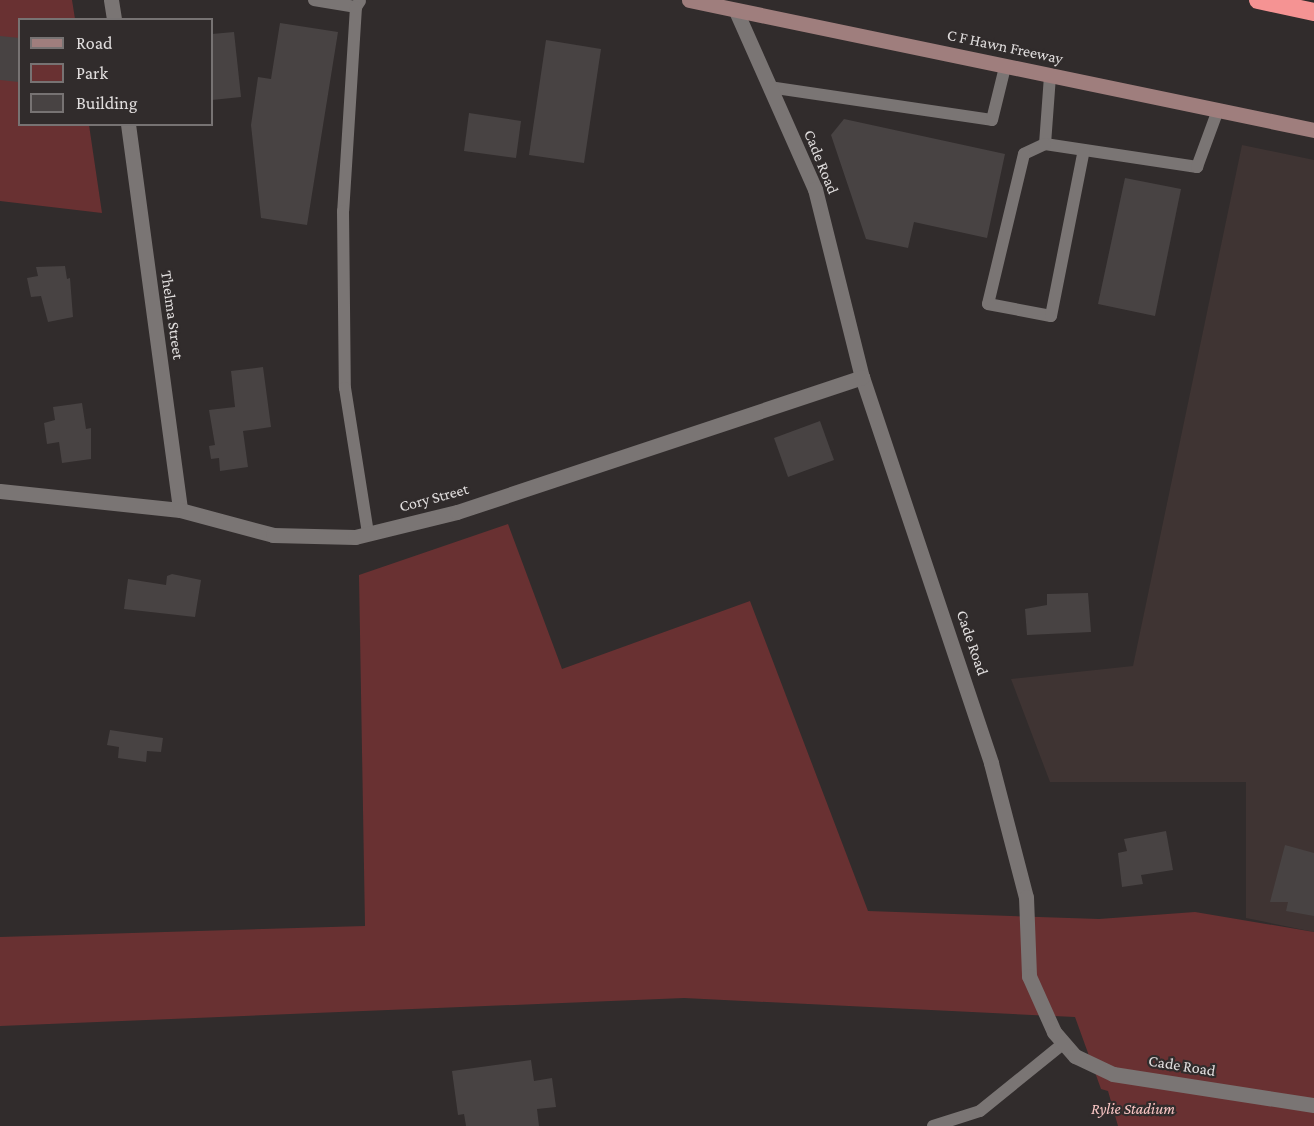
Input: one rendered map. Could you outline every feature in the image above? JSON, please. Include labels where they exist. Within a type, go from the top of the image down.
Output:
[{"type":"highway","points":[[1258,0],[1314,12]]},
{"type":"main road","name":"C F Hawn Freeway","points":[[689,0],[1314,130]]},
{"type":"street","points":[[111,0],[114,18]]},
{"type":"street","name":"Cade Road","points":[[736,11],[815,189],[862,377],[991,763],[1026,897],[1029,976],[1054,1032],[1075,1056],[1113,1074],[1314,1105]]},
{"type":"street","name":"Thelma Street","points":[[128,126],[180,510]]},
{"type":"street","name":"Cory Street","points":[[0,491],[180,510],[273,535],[368,534],[457,513],[862,377]]},
{"type":"lane","points":[[314,0],[358,4],[343,211],[345,376],[368,534]]},
{"type":"lane","points":[[769,87],[992,120],[1005,67]]},
{"type":"lane","points":[[1045,144],[1050,76]]},
{"type":"lane","points":[[1084,150],[1051,316],[988,304],[1024,154],[1045,144],[1197,167],[1218,110]]},
{"type":"lane","points":[[933,1126],[980,1111],[1064,1043]]},
{"type":"shaded area","points":[[1242,145],[1314,160],[1314,932],[1246,918],[1246,782],[1050,782],[1011,679],[1133,666]]},
{"type":"green space","points":[[0,0],[72,0],[75,18],[18,18],[18,126],[89,126],[102,213],[0,201]]},
{"type":"green space","name":"Rylie Stadium","points":[[508,524],[562,669],[750,601],[868,911],[1099,919],[1195,912],[1314,932],[1314,1126],[1118,1126],[1108,1091],[1101,1089],[1075,1017],[684,998],[0,1026],[0,937],[365,926],[359,575]]},
{"type":"building","points":[[280,23],[338,32],[307,225],[261,218],[251,125],[258,77],[271,79]]},
{"type":"building","points":[[234,32],[241,97],[213,100],[213,34]]},
{"type":"building","points":[[0,36],[18,38],[18,82],[0,80]]},
{"type":"building","points":[[546,40],[601,49],[584,163],[529,155]]},
{"type":"building","points":[[469,113],[521,121],[516,158],[464,151]]},
{"type":"building","points":[[844,119],[1005,154],[987,238],[914,222],[908,248],[866,239],[831,135]]},
{"type":"building","points":[[1125,178],[1181,189],[1155,316],[1098,304]]},
{"type":"building","points":[[65,266],[67,279],[70,278],[73,317],[48,322],[41,296],[31,297],[27,278],[38,276],[36,267]]},
{"type":"building","points":[[263,367],[271,427],[243,431],[248,467],[220,471],[219,458],[211,459],[209,446],[215,445],[209,410],[235,407],[231,371]]},
{"type":"building","points":[[82,403],[86,429],[91,428],[91,459],[62,463],[59,442],[47,444],[44,423],[55,420],[53,407]]},
{"type":"building","points":[[820,421],[834,460],[788,477],[774,438]]},
{"type":"building","points":[[172,574],[201,580],[195,617],[124,609],[128,579],[166,585],[167,576]]},
{"type":"building","points":[[1088,593],[1091,632],[1027,635],[1025,609],[1047,605],[1047,594]]},
{"type":"building","points":[[110,730],[163,738],[161,752],[147,751],[146,762],[118,758],[119,747],[107,745]]},
{"type":"building","points":[[1166,831],[1173,870],[1141,875],[1143,884],[1122,887],[1118,853],[1127,851],[1124,839]]},
{"type":"building","points":[[1285,845],[1314,853],[1314,916],[1286,911],[1288,902],[1270,902]]},
{"type":"building","points":[[531,1060],[534,1081],[552,1078],[556,1107],[537,1109],[539,1126],[466,1126],[464,1114],[458,1115],[452,1071]]}]
